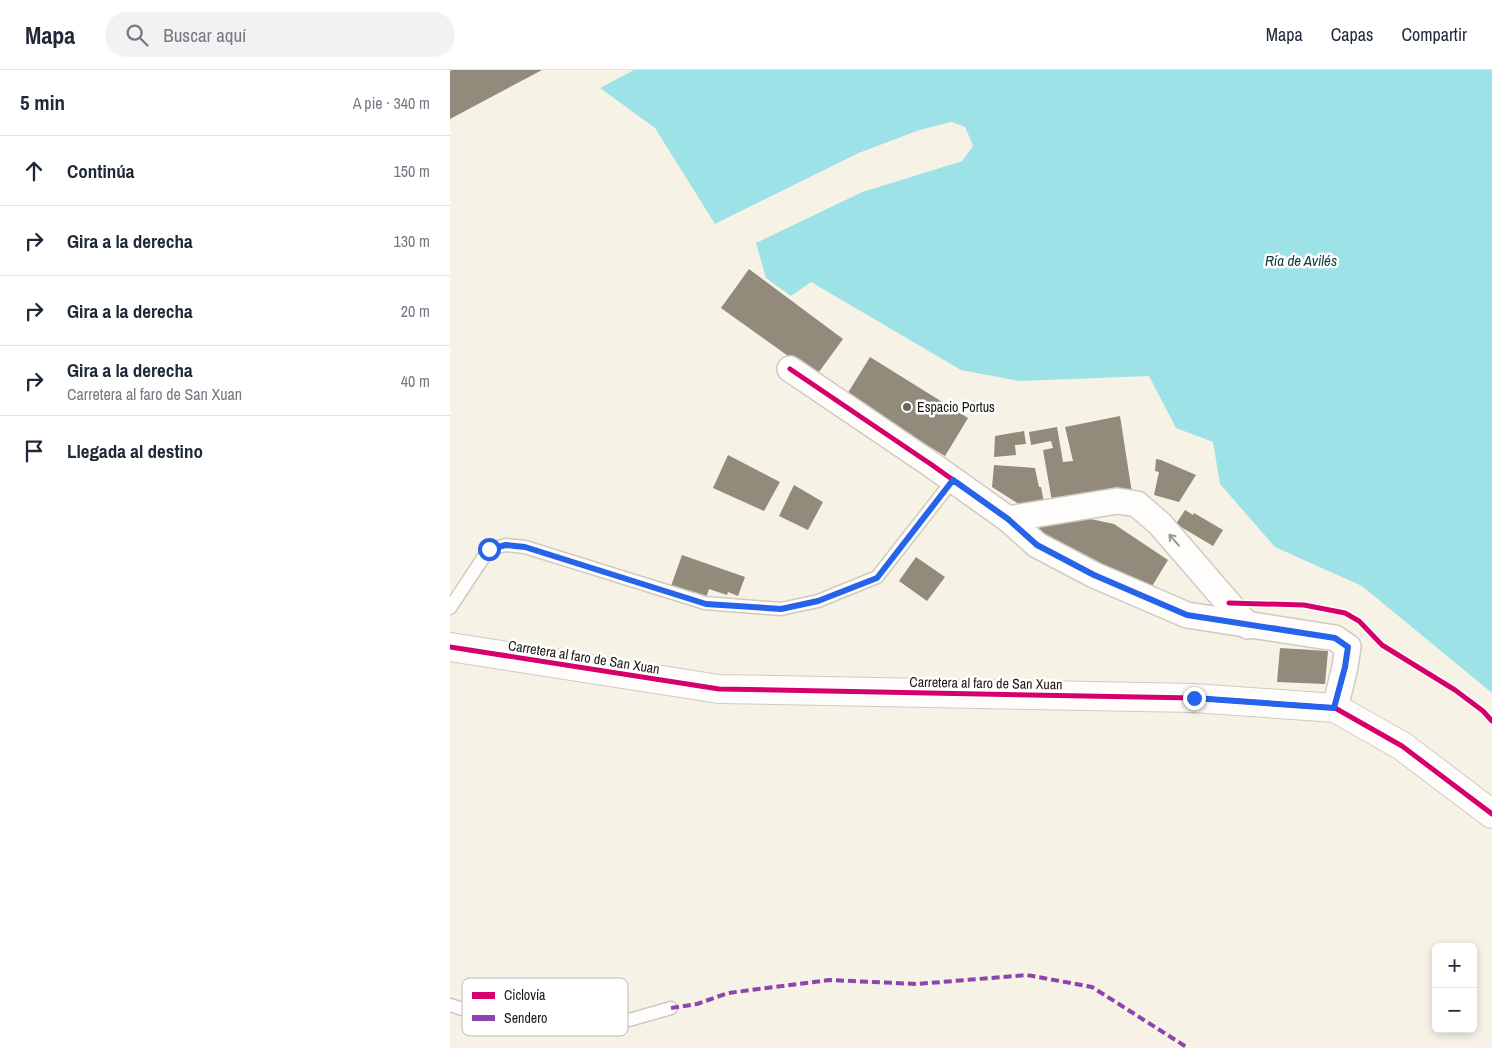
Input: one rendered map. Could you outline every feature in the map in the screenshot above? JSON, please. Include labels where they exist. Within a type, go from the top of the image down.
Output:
[{"type":"street","points":[[790,369],[1008,519],[1037,545],[1094,575],[1187,615],[1248,626],[1335,638],[1348,647],[1345,667],[1334,708]]},
{"type":"street","points":[[1008,519],[1117,501],[1137,504],[1160,524],[1248,626]]},
{"type":"street","points":[[1187,615],[1198,608],[1205,599],[1208,588],[1206,577]]},
{"type":"street","name":"Carretera al faro de San Xuan","points":[[450,646],[720,689],[1194,698],[1334,708],[1402,746],[1492,814]]},
{"type":"lane","points":[[450,608],[489,549],[506,545],[525,547],[706,604],[781,609],[818,601],[877,578],[953,480]]},
{"type":"lane","points":[[450,1005],[462,1009]]},
{"type":"lane","points":[[628,1020],[671,1008]]},
{"type":"water","name":"Ría de Avilés","points":[[634,70],[1492,70],[1492,693],[1362,586],[1275,547],[1220,484],[1213,442],[1176,428],[1149,376],[1019,381],[961,370],[811,282],[791,296],[766,278],[756,243],[862,192],[962,161],[973,146],[965,127],[951,122],[920,130],[859,153],[715,224],[655,128],[600,88]]},
{"type":"pier","points":[[952,122],[965,127],[973,146],[962,161],[862,192],[753,244],[755,241],[861,190],[960,159],[970,146],[963,129],[951,124],[921,132],[860,155],[731,220],[717,226],[715,224],[859,153],[920,130]]},
{"type":"building","points":[[542,70],[450,119],[450,71]]},
{"type":"building","points":[[749,269],[843,339],[816,376],[721,308]]},
{"type":"building","name":"Espacio Portus","points":[[870,357],[968,418],[945,456],[846,396]]},
{"type":"building","points":[[1120,416],[1132,493],[1053,507],[1043,450],[1053,448],[1051,441],[1031,445],[1029,432],[1057,427],[1063,462],[1073,461],[1065,427]]},
{"type":"building","points":[[1024,431],[1026,444],[1015,445],[1016,455],[994,457],[995,436]]},
{"type":"building","points":[[728,455],[780,482],[764,511],[713,488]]},
{"type":"building","points":[[1156,459],[1196,475],[1179,502],[1154,495],[1159,472],[1155,471]]},
{"type":"building","points":[[994,465],[1035,468],[1045,508],[1030,511],[992,487]]},
{"type":"building","points":[[794,485],[823,502],[808,530],[779,516]]},
{"type":"building","points":[[1185,510],[1193,515],[1194,513],[1223,530],[1213,546],[1176,524]]},
{"type":"building","points":[[1081,517],[1114,524],[1168,560],[1151,588],[1122,582],[1035,532],[1037,524]]},
{"type":"building","points":[[682,555],[745,577],[738,596],[728,592],[727,595],[709,589],[706,598],[671,586]]},
{"type":"building","points":[[916,557],[945,577],[927,601],[899,581]]},
{"type":"building","points":[[1280,648],[1328,651],[1325,684],[1277,682]]},
{"type":"marked path","points":[[671,1008],[697,1004],[728,993],[829,980],[917,984],[1027,975],[1092,987],[1188,1048]]},
{"type":"cycle path","points":[[790,369],[1008,519]]},
{"type":"cycle path","points":[[1229,603],[1304,605],[1345,613],[1359,621],[1382,645],[1455,690],[1483,711],[1492,721]]},
{"type":"cycle path","points":[[450,647],[719,689],[1194,698],[1335,708],[1402,746],[1492,814]]},
{"type":"place","name":"Espacio Portus","points":[[907,407]]},
{"type":"route","points":[[489,549],[506,545],[525,547],[706,604],[781,609],[818,601],[877,578],[953,480],[1008,519],[1037,545],[1094,575],[1187,615],[1248,626],[1335,638],[1348,647],[1345,667],[1334,708],[1194,698]]}]
